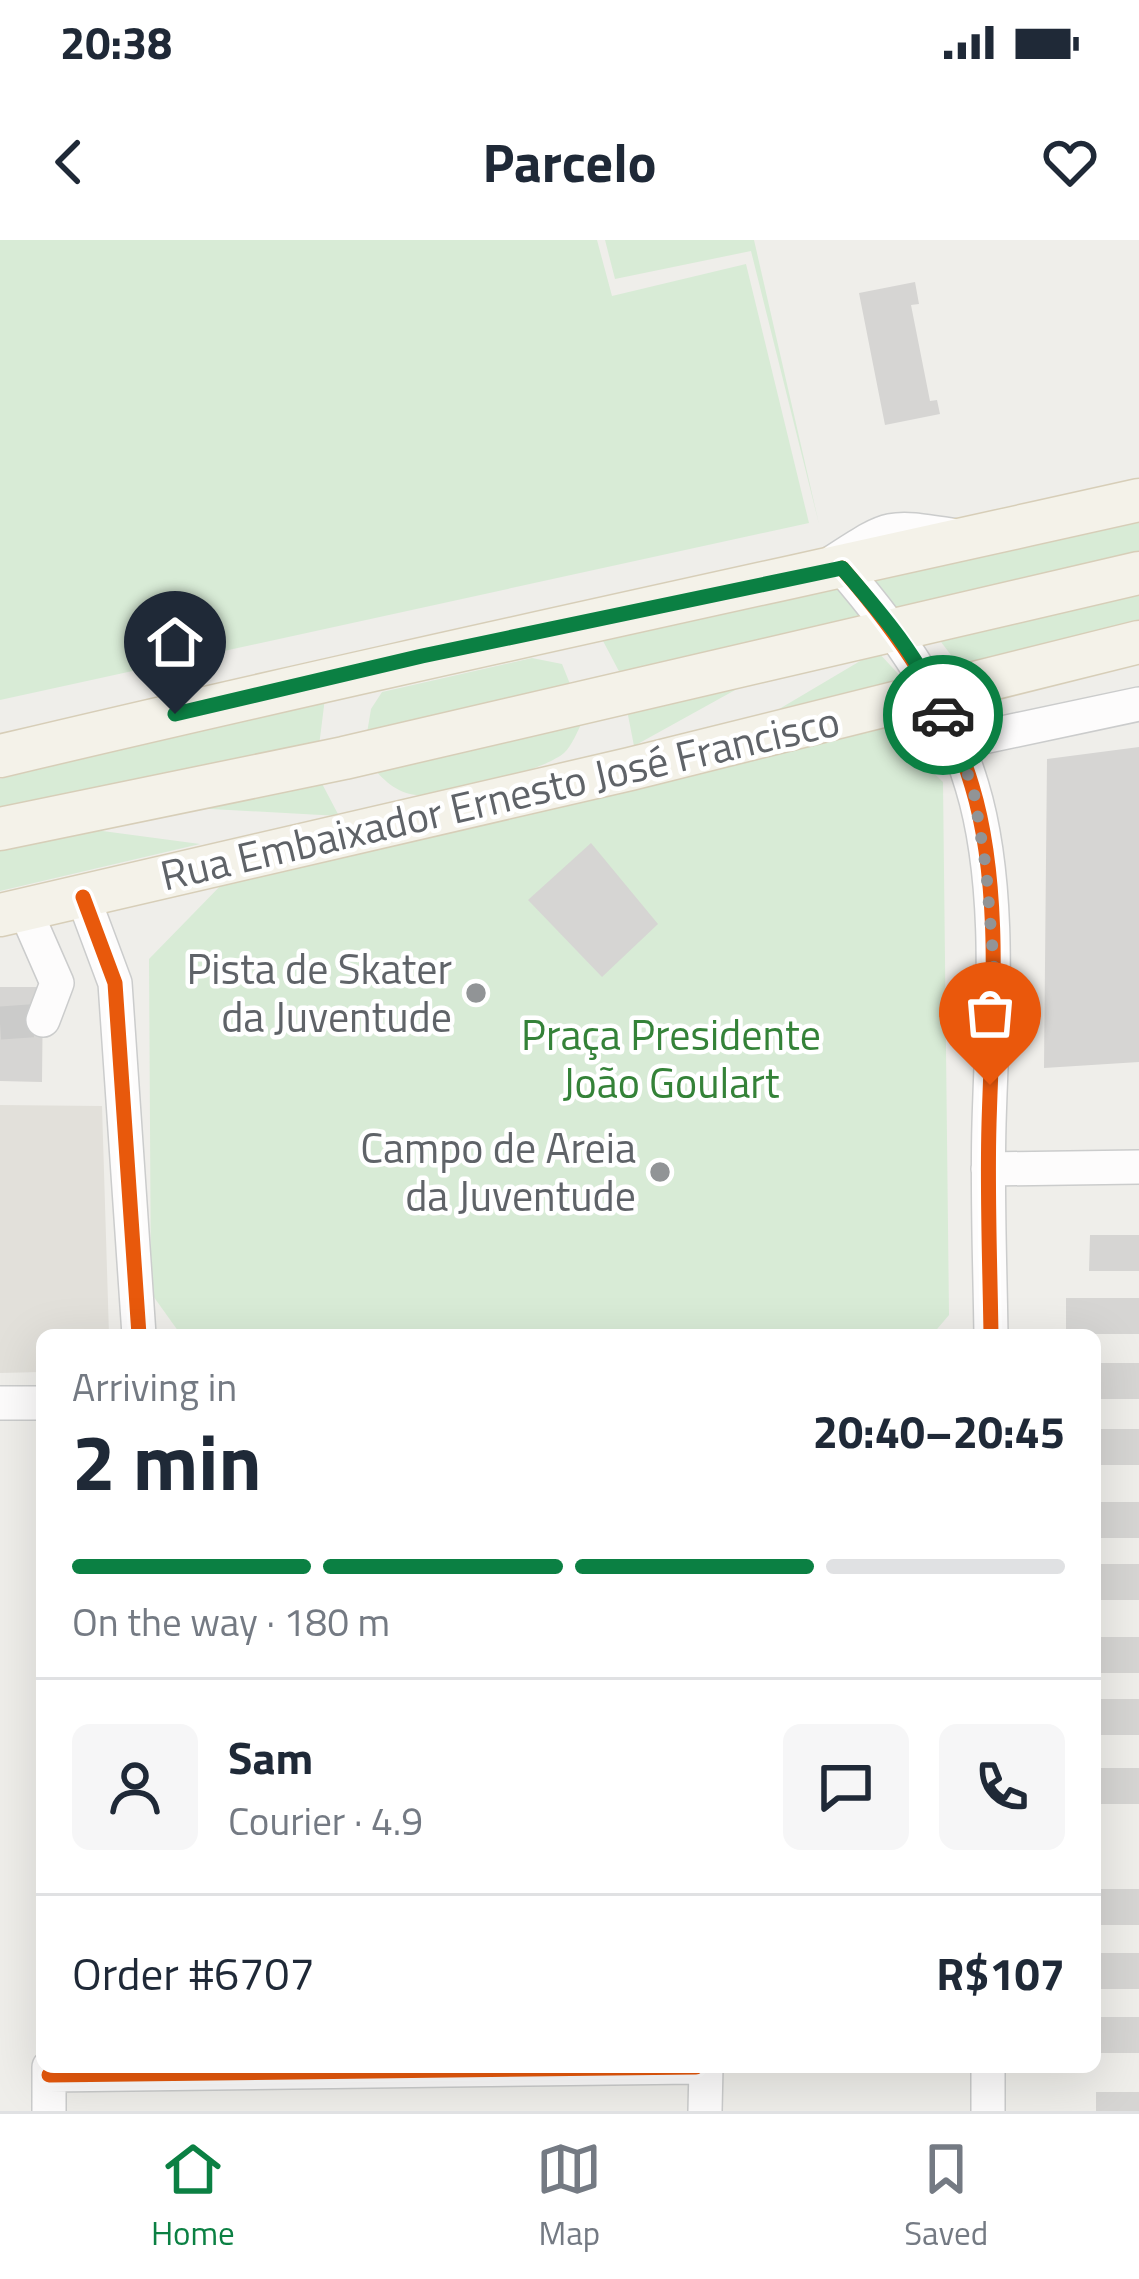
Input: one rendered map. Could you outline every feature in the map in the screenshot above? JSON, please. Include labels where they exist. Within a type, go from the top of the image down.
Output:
[{"type":"main road","points":[[0,756],[422,656],[1139,500]]},
{"type":"main road","points":[[0,829],[344,758],[1139,573]]},
{"type":"main road","name":"Rua Embaixador Ernesto José Francisco","points":[[12,912],[629,770],[1139,642]]},
{"type":"street","points":[[971,538],[900,526],[884,530],[829,571],[893,627],[935,694],[973,787],[994,968],[988,1169],[991,1329]]},
{"type":"street","points":[[955,743],[1139,704]]},
{"type":"street","points":[[82,897],[115,982],[139,1329]]},
{"type":"street","points":[[12,912],[57,983],[43,1019]]},
{"type":"street","points":[[988,1169],[1139,1167]]},
{"type":"street","points":[[0,1403],[36,1403]]},
{"type":"street","points":[[49,2073],[50,2111]]},
{"type":"street","points":[[705,2111],[706,2073]]},
{"type":"street","points":[[988,2073],[988,2111]]},
{"type":"shaded area","points":[[0,1105],[102,1106],[109,1329],[36,1329],[36,1372],[0,1373]]},
{"type":"green space","points":[[0,240],[597,240],[612,296],[746,264],[809,523],[0,700]]},
{"type":"green space","points":[[605,240],[754,240],[819,524],[751,251],[615,279]]},
{"type":"green space","points":[[1139,512],[1139,555],[622,677],[602,639]]},
{"type":"green space","points":[[1139,593],[1139,624],[960,667],[938,638]]},
{"type":"green space","points":[[877,651],[904,680],[764,718]]},
{"type":"green space","points":[[532,658],[562,664],[572,689],[367,733],[371,709],[382,692]]},
{"type":"green space","points":[[746,684],[634,746],[627,710]]},
{"type":"green space","points":[[325,698],[319,746],[0,818],[0,779]]},
{"type":"green space","points":[[583,720],[567,750],[553,760],[469,788],[409,794],[390,784],[371,764]]},
{"type":"green space","name":"Praça Presidente João Goulart","points":[[887,728],[943,782],[949,1315],[937,1329],[177,1329],[151,1293],[149,959],[229,877]]},
{"type":"green space","points":[[318,776],[339,816],[193,808]]},
{"type":"green space","points":[[95,830],[200,844],[0,891],[0,848]]},
{"type":"building","points":[[915,282],[919,304],[911,305],[930,401],[937,400],[940,414],[885,425],[859,293]]},
{"type":"building","points":[[1139,747],[1139,1062],[1044,1068],[1047,759]]},
{"type":"building","points":[[591,843],[658,924],[602,977],[528,900]]},
{"type":"building","points":[[0,987],[43,987],[42,1082],[0,1081]]},
{"type":"building","points":[[1090,1235],[1139,1235],[1139,1271],[1089,1271]]},
{"type":"building","points":[[1066,1298],[1139,1298],[1139,1334],[1066,1329]]},
{"type":"building","points":[[1101,1363],[1139,1363],[1139,1399],[1101,1399]]},
{"type":"building","points":[[1101,1429],[1139,1429],[1139,1465],[1101,1465]]},
{"type":"building","points":[[1101,1502],[1139,1502],[1139,1538],[1101,1538]]},
{"type":"building","points":[[1101,1564],[1139,1564],[1139,1600],[1101,1600]]},
{"type":"building","points":[[1101,1637],[1139,1637],[1139,1673],[1101,1673]]},
{"type":"building","points":[[1101,1699],[1139,1699],[1139,1735],[1101,1735]]},
{"type":"building","points":[[1101,1768],[1139,1768],[1139,1804],[1101,1804]]},
{"type":"building","points":[[1101,1889],[1139,1889],[1139,1925],[1101,1925]]},
{"type":"building","points":[[1101,1953],[1139,1953],[1139,1989],[1101,1989]]},
{"type":"building","points":[[1101,2017],[1139,2017],[1139,2053],[1101,2053]]},
{"type":"building","points":[[1096,2092],[1139,2092],[1139,2111],[1096,2111]]},
{"type":"tunnel","points":[[0,1023],[43,1020]]},
{"type":"cycle path","points":[[842,568],[902,644],[935,698],[962,755],[982,826],[993,954],[988,1150],[991,1329]]},
{"type":"cycle path","points":[[83,897],[115,983],[139,1329]]},
{"type":"cycle path","points":[[49,2075],[211,2073]]},
{"type":"way so far","points":[[943,715],[973,787],[986,868],[994,968],[990,1085]]},
{"type":"place","name":"Pista de Skater da Juventude","points":[[476,993]]},
{"type":"place","name":"Campo de Areia da Juventude","points":[[660,1172]]},
{"type":"route","points":[[175,714],[422,656],[842,568],[893,627],[943,715]]}]
